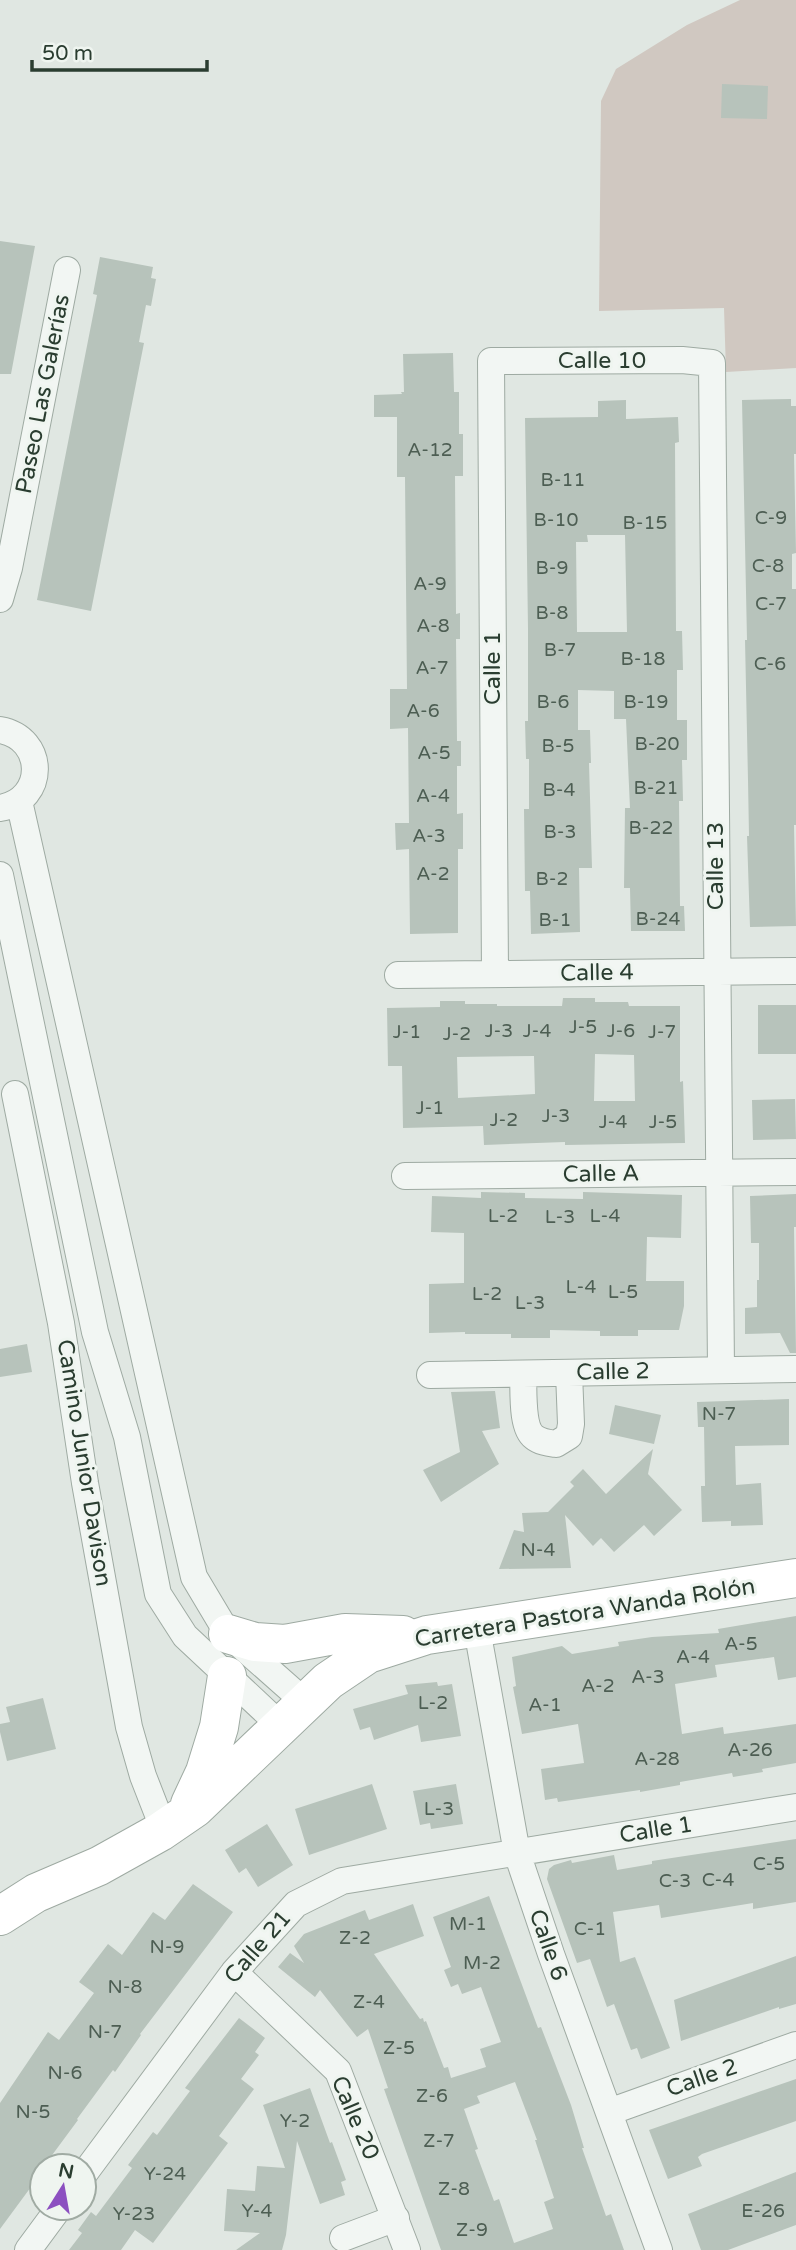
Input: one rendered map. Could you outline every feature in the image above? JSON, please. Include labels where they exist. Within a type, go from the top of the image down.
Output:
[{"type":"street","name":"Paseo Las Galerías","points":[[0,599],[9,568],[67,270]]},
{"type":"street","name":"Calle 10","points":[[491,361],[682,360],[712,363]]},
{"type":"street","name":"Calle 1","points":[[491,361],[495,974]]},
{"type":"street","name":"Calle 13","points":[[712,363],[721,1370]]},
{"type":"street","points":[[0,730],[16,735],[26,743],[33,754],[36,767],[28,792],[9,805],[194,1577],[228,1634],[293,1714]]},
{"type":"street","points":[[0,875],[95,1332],[127,1437],[158,1594],[185,1636],[227,1676],[293,1714]]},
{"type":"street","name":"Calle 4","points":[[398,975],[796,971]]},
{"type":"street","name":"Camino Junior Davison","points":[[15,1094],[61,1323],[85,1483],[129,1727],[142,1776],[174,1822]]},
{"type":"street","name":"Calle A","points":[[405,1176],[796,1172]]},
{"type":"street","name":"Calle 2","points":[[430,1375],[796,1369]]},
{"type":"street","points":[[523,1374],[526,1422],[532,1436],[556,1444],[569,1436],[569,1373]]},
{"type":"street","name":"Carretera Pastora Wanda Rolón","points":[[0,1916],[36,1893],[99,1866],[195,1808],[328,1681],[368,1654],[426,1635],[796,1578]]},
{"type":"street","name":"Calle 6","points":[[477,1629],[517,1853],[659,2250]]},
{"type":"street","points":[[228,1634],[255,1642],[285,1644],[345,1633],[426,1635]]},
{"type":"street","points":[[174,1822],[205,1772],[219,1727],[227,1676]]},
{"type":"street","name":"Calle 1","points":[[517,1853],[796,1807]]},
{"type":"street","name":"Calle 21","points":[[98,2155],[234,1972],[296,1904],[342,1881],[517,1853]]},
{"type":"street","name":"Calle 20","points":[[234,1972],[338,2071],[407,2250]]},
{"type":"street","name":"Calle 2","points":[[609,2112],[796,2045]]},
{"type":"street","points":[[343,2238],[396,2218]]},
{"type":"street","points":[[27,2250],[48,2222]]},
{"type":"shaded area","points":[[740,0],[796,0],[796,368],[726,372],[724,308],[599,311],[601,101],[616,69],[687,25]]},
{"type":"building","points":[[722,84],[768,86],[767,119],[721,118]]},
{"type":"building","points":[[0,241],[35,246],[11,374],[0,374]]},
{"type":"building","points":[[100,257],[153,267],[151,278],[156,279],[151,306],[146,305],[139,342],[144,343],[91,611],[37,600],[97,295],[93,294]]},
{"type":"building","points":[[453,353],[454,392],[459,392],[459,434],[463,434],[463,476],[455,476],[456,614],[460,613],[460,639],[456,639],[457,741],[461,741],[461,766],[457,766],[457,814],[463,813],[463,849],[458,849],[458,933],[410,934],[409,849],[396,850],[395,823],[409,823],[408,728],[390,729],[390,689],[407,689],[405,477],[397,477],[397,417],[374,417],[374,395],[404,392],[403,354]]},
{"type":"building","points":[[791,399],[791,406],[796,406],[796,553],[792,554],[792,589],[796,589],[796,926],[750,927],[742,400]]},
{"type":"building","points":[[626,400],[626,419],[678,417],[679,442],[675,443],[676,631],[682,631],[683,670],[677,670],[677,720],[687,720],[687,760],[682,760],[683,801],[679,801],[680,906],[684,906],[685,931],[631,931],[630,888],[624,888],[625,808],[630,808],[626,719],[614,719],[614,691],[578,690],[578,730],[590,730],[592,868],[579,868],[580,932],[531,934],[530,891],[525,891],[524,809],[529,809],[529,759],[526,759],[525,721],[528,721],[528,628],[525,418],[598,417],[598,401]],"holes":[[[587,535],[625,535],[627,632],[577,632],[576,542],[588,542]]]},
{"type":"building","points":[[563,998],[595,998],[595,1002],[628,1002],[629,1006],[680,1006],[680,1082],[683,1081],[685,1143],[565,1145],[565,1142],[484,1145],[483,1126],[403,1128],[402,1066],[388,1066],[387,1008],[440,1007],[440,1001],[465,1001],[465,1004],[497,1006],[562,1006]],"holes":[[[595,1054],[634,1055],[635,1101],[594,1101]],[[534,1056],[535,1094],[458,1098],[457,1057]]]},
{"type":"building","points":[[758,1005],[796,1005],[796,1054],[758,1054]]},
{"type":"building","points":[[795,1099],[796,1139],[753,1140],[752,1100]]},
{"type":"building","points":[[481,1192],[525,1193],[525,1198],[583,1199],[583,1192],[682,1195],[681,1238],[647,1237],[646,1281],[684,1281],[684,1306],[679,1330],[638,1330],[638,1336],[600,1336],[600,1331],[550,1330],[550,1338],[511,1338],[511,1334],[465,1332],[429,1333],[429,1284],[464,1283],[464,1233],[431,1232],[432,1196],[481,1198]]},
{"type":"building","points":[[796,1194],[796,1353],[790,1353],[780,1333],[745,1334],[745,1308],[757,1307],[759,1280],[759,1243],[751,1243],[750,1196]]},
{"type":"building","points":[[27,1344],[32,1372],[0,1377],[0,1349]]},
{"type":"building","points":[[495,1391],[500,1428],[482,1431],[499,1464],[441,1502],[423,1470],[460,1452],[451,1392]]},
{"type":"building","points":[[789,1399],[789,1445],[735,1446],[736,1485],[761,1483],[763,1525],[731,1526],[731,1521],[702,1522],[701,1486],[705,1486],[704,1427],[698,1427],[697,1402]]},
{"type":"building","points":[[615,1405],[661,1415],[654,1444],[609,1434]]},
{"type":"building","points":[[653,1449],[648,1474],[682,1510],[654,1536],[644,1525],[614,1552],[601,1538],[593,1546],[565,1515],[571,1568],[499,1569],[514,1530],[524,1532],[522,1513],[548,1512],[574,1486],[570,1482],[583,1469],[606,1494]]},
{"type":"building","points":[[796,1616],[796,1677],[778,1680],[774,1657],[715,1665],[717,1677],[675,1684],[682,1734],[723,1727],[724,1734],[796,1724],[796,1763],[762,1769],[763,1772],[733,1777],[732,1773],[640,1792],[558,1802],[557,1798],[545,1800],[541,1769],[584,1763],[578,1724],[522,1734],[513,1687],[516,1686],[512,1657],[562,1646],[572,1654],[619,1646],[618,1642],[652,1637],[719,1633],[718,1629]]},
{"type":"building","points":[[437,1682],[438,1686],[452,1684],[461,1736],[421,1742],[418,1725],[374,1740],[370,1727],[360,1730],[353,1709],[408,1694],[405,1685]]},
{"type":"building","points":[[43,1698],[56,1749],[7,1761],[0,1732],[0,1724],[10,1722],[6,1707]]},
{"type":"building","points":[[372,1784],[387,1829],[309,1855],[295,1809]]},
{"type":"building","points":[[456,1784],[463,1824],[431,1829],[430,1823],[420,1825],[413,1791]]},
{"type":"building","points":[[267,1824],[293,1865],[258,1887],[246,1868],[239,1873],[225,1850]]},
{"type":"building","points":[[796,1839],[796,1902],[753,1909],[753,1903],[661,1918],[659,1905],[613,1912],[620,1962],[635,1957],[670,2048],[641,2059],[637,2048],[631,2050],[614,2004],[607,2007],[590,1959],[577,1963],[547,1879],[549,1869],[571,1860],[572,1863],[614,1855],[617,1870],[652,1864],[652,1861]]},
{"type":"building","points":[[193,1884],[233,1912],[54,2152],[28,2152],[28,2191],[0,2229],[0,2103],[48,2032],[59,2040],[94,1993],[79,1982],[108,1944],[122,1955],[153,1912],[165,1920]]},
{"type":"building","points":[[489,1896],[538,2028],[541,2027],[571,2105],[582,2148],[606,2216],[611,2214],[624,2250],[441,2250],[384,2089],[388,2088],[368,2029],[357,2037],[320,1990],[315,1997],[278,1967],[290,1953],[304,1963],[294,1946],[304,1934],[365,1910],[369,1920],[413,1904],[424,1936],[374,1954],[420,2019],[426,2021],[444,2068],[448,2067],[451,2078],[486,2067],[480,2049],[501,2042],[481,1987],[462,1994],[458,1984],[451,1987],[444,1970],[451,1967],[433,1917]],"holes":[[[515,2082],[537,2140],[554,2198],[544,2202],[553,2229],[514,2243],[499,2199],[494,2201],[475,2150],[478,2149],[464,2109],[480,2103],[477,2096]]]},
{"type":"building","points":[[796,1956],[796,2004],[779,2007],[681,2041],[674,2000]]},
{"type":"building","points":[[239,2018],[265,2038],[255,2052],[259,2055],[241,2079],[254,2089],[219,2136],[228,2143],[153,2243],[135,2230],[121,2250],[69,2250],[82,2233],[78,2230],[84,2222],[98,2222],[98,2213],[132,2168],[128,2165],[153,2132],[157,2135],[190,2091],[185,2088]]},
{"type":"building","points":[[796,2079],[796,2121],[702,2154],[698,2157],[702,2166],[668,2179],[649,2130]]},
{"type":"building","points":[[310,2088],[346,2180],[341,2182],[345,2195],[320,2204],[297,2141],[282,2250],[236,2250],[260,2233],[224,2231],[227,2189],[255,2191],[257,2166],[285,2168],[263,2105]]},
{"type":"building","points":[[796,2172],[796,2225],[728,2250],[701,2250],[688,2214]]}]
